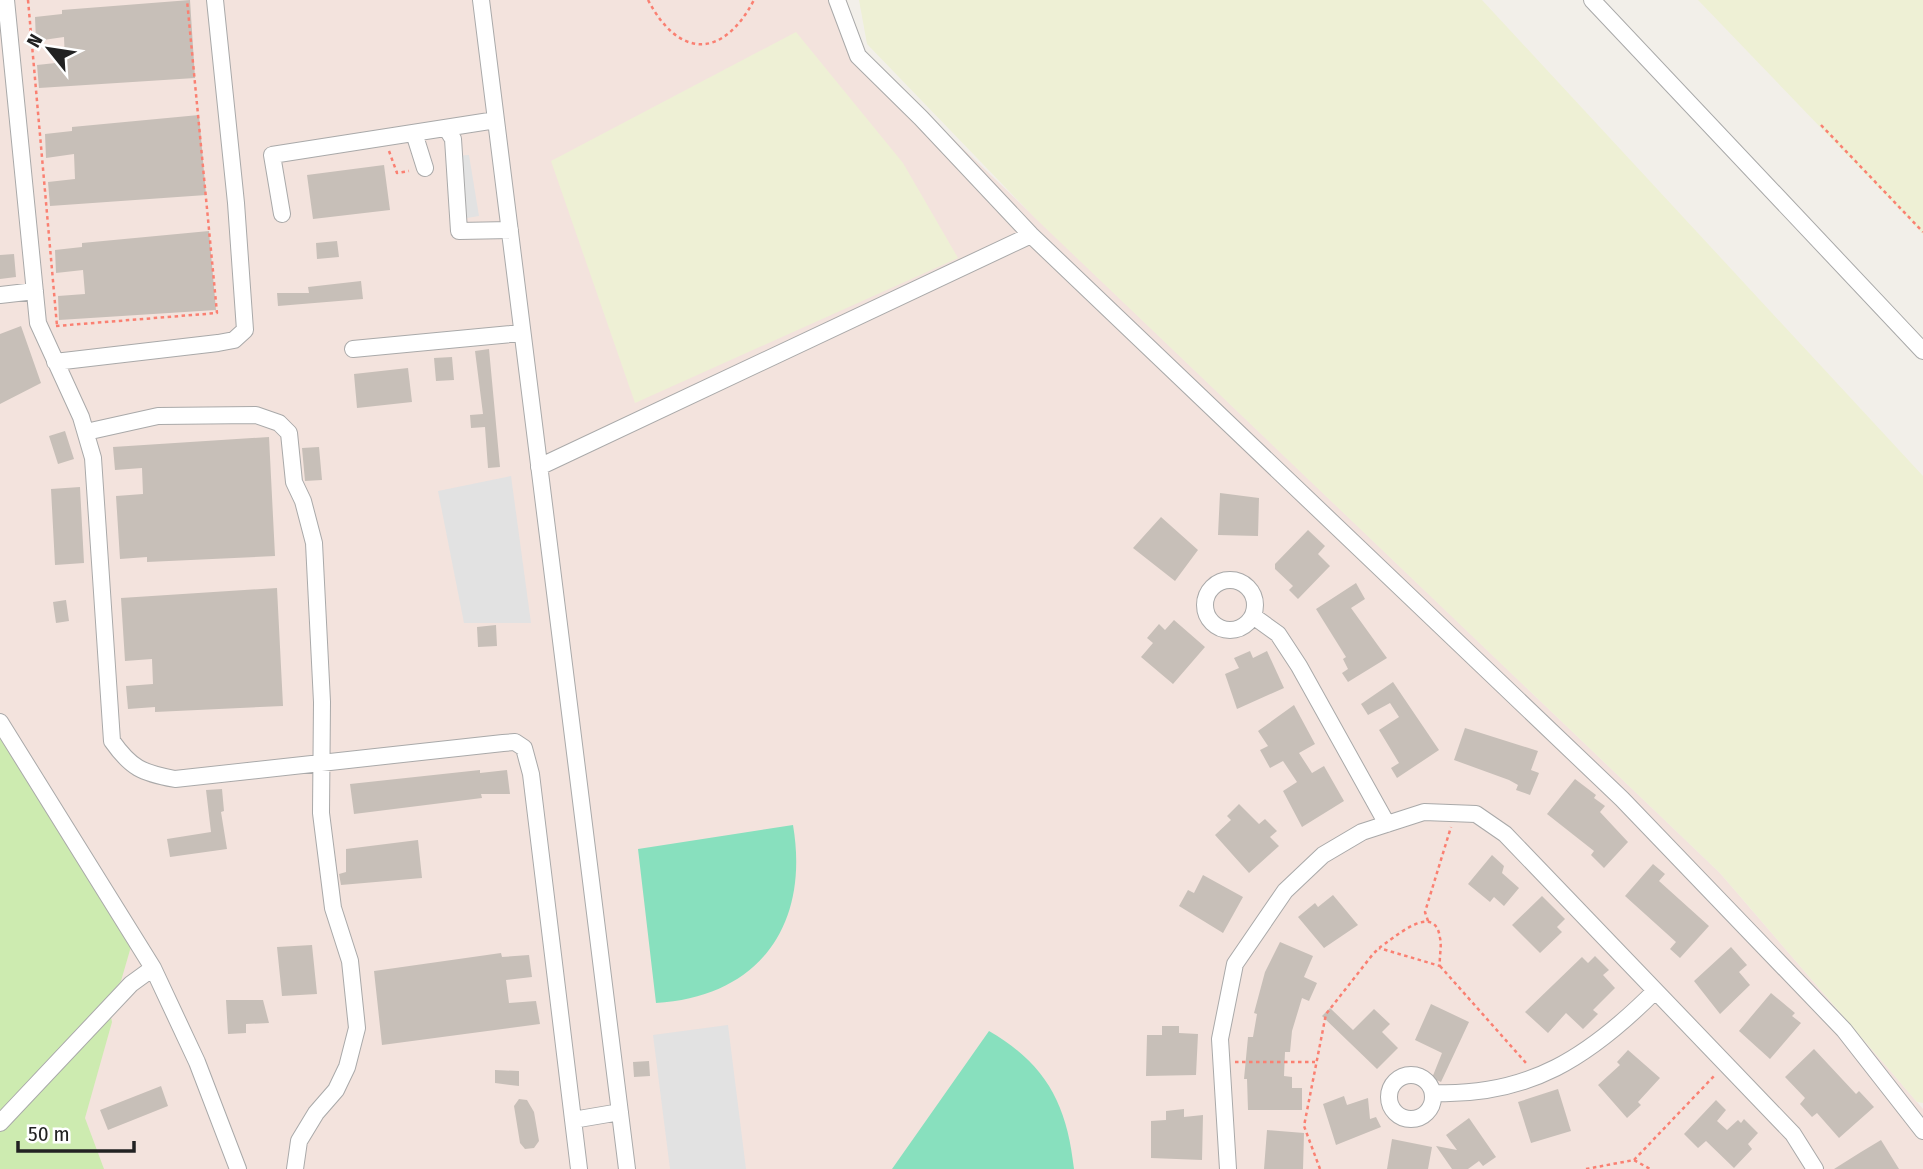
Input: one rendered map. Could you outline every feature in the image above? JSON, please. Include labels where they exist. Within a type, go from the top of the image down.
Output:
[{"type":"street","points":[[6,0],[7,71],[38,323],[86,432],[93,458],[112,741],[124,758],[144,773],[174,779],[514,742],[524,748],[530,774],[579,1169]]},
{"type":"street","points":[[55,362],[218,344],[234,340],[245,330],[215,0]]},
{"type":"street","points":[[481,0],[627,1169]]},
{"type":"street","points":[[837,0],[858,56],[921,118],[1031,235],[1622,799],[1844,1030],[1923,1131]]},
{"type":"street","points":[[1591,0],[1923,351]]},
{"type":"street","points":[[282,214],[272,155],[496,120]]},
{"type":"street","points":[[446,128],[453,139],[459,232],[510,230]]},
{"type":"street","points":[[414,133],[425,168]]},
{"type":"street","points":[[538,467],[1031,235]]},
{"type":"street","points":[[0,295],[35,291]]},
{"type":"street","points":[[353,349],[523,333]]},
{"type":"street","points":[[86,432],[158,416],[256,415],[279,422],[289,433],[293,482],[303,501],[314,543],[322,764],[321,813],[333,908],[349,961],[357,1028],[347,1066],[336,1090],[316,1113],[299,1141],[295,1169]]},
{"type":"street","points":[[1253,616],[1278,634],[1299,666],[1387,824]]},
{"type":"street","points":[[0,722],[153,968],[197,1062],[237,1169]]},
{"type":"street","points":[[1228,1169],[1220,1039],[1235,964],[1285,891],[1323,855],[1362,832],[1424,812],[1476,814],[1505,834],[1793,1134],[1815,1169]]},
{"type":"street","points":[[0,1123],[131,984],[153,968]]},
{"type":"street","points":[[1433,1093],[1472,1095],[1537,1076],[1599,1044],[1656,991]]},
{"type":"street","points":[[573,1120],[620,1111]]},
{"type":"path","points":[[28,0],[57,326],[217,313],[187,0]]},
{"type":"path","points":[[648,0],[656,15],[681,41],[706,46],[727,37],[754,0]]},
{"type":"path","points":[[1821,125],[1923,232]]},
{"type":"path","points":[[1427,921],[1425,912],[1452,826],[1460,813]]},
{"type":"path","points":[[1320,1169],[1304,1126],[1326,1014],[1379,948],[1418,921],[1427,921],[1436,927],[1441,937],[1440,966]]},
{"type":"path","points":[[1379,948],[1440,966],[1537,1076]]},
{"type":"path","points":[[1221,1062],[1315,1062]]},
{"type":"path","points":[[1586,1169],[1634,1160],[1726,1064]]},
{"type":"path","points":[[1634,1160],[1650,1169]]},
{"type":"shaded area","points":[[0,0],[847,0],[850,27],[857,47],[1720,873],[1923,1109],[1923,1169],[0,1169]]},
{"type":"shaded area","points":[[469,155],[479,216],[467,218],[458,217],[454,156]]},
{"type":"shaded area","points":[[511,476],[531,623],[464,623],[438,491]]},
{"type":"shaded area","points":[[728,1025],[746,1169],[670,1169],[653,1035]]},
{"type":"green space","points":[[859,0],[1482,0],[1923,476],[1923,1103],[1917,1102],[1720,873],[1035,218],[867,44]]},
{"type":"green space","points":[[1698,0],[1923,0],[1923,234]]},
{"type":"green space","points":[[796,32],[903,163],[958,258],[635,403],[551,161]]},
{"type":"green space","points":[[0,737],[132,943],[121,981],[107,998],[112,1022],[85,1118],[104,1169],[0,1169]]},
{"type":"green space","points":[[793,825],[796,861],[793,894],[784,924],[769,949],[749,970],[723,987],[692,998],[656,1003],[638,849]]},
{"type":"green space","points":[[989,1031],[1025,1057],[1050,1088],[1066,1125],[1074,1169],[892,1169]]},
{"type":"building","points":[[190,0],[195,78],[39,88],[37,65],[65,62],[64,37],[36,41],[35,17],[62,14],[62,10]]},
{"type":"building","points":[[199,115],[206,195],[50,206],[48,182],[75,179],[74,154],[46,158],[45,134],[72,131],[72,127]]},
{"type":"building","points":[[384,165],[390,210],[313,219],[307,175]]},
{"type":"building","points":[[209,231],[216,310],[59,320],[58,296],[85,294],[83,270],[56,273],[55,250],[82,247],[82,243]]},
{"type":"building","points":[[337,241],[339,257],[317,259],[316,243]]},
{"type":"building","points":[[14,254],[16,277],[0,279],[0,255]]},
{"type":"building","points":[[361,281],[363,299],[278,306],[277,293],[309,293],[308,287]]},
{"type":"building","points":[[21,326],[41,383],[0,404],[0,334]]},
{"type":"building","points":[[489,349],[500,467],[488,468],[485,427],[471,428],[470,415],[483,414],[475,351]]},
{"type":"building","points":[[452,357],[454,380],[436,381],[434,358]]},
{"type":"building","points":[[408,368],[412,402],[357,408],[354,374]]},
{"type":"building","points":[[65,431],[74,459],[58,464],[49,436]]},
{"type":"building","points":[[269,437],[275,556],[147,562],[147,557],[120,559],[116,496],[143,494],[142,468],[115,470],[113,447]]},
{"type":"building","points":[[319,447],[322,480],[305,481],[302,448]]},
{"type":"building","points":[[80,487],[84,563],[55,565],[51,489]]},
{"type":"building","points":[[1220,493],[1259,498],[1258,536],[1218,535]]},
{"type":"building","points":[[1161,517],[1198,550],[1175,581],[1133,548]]},
{"type":"building","points":[[1308,530],[1325,546],[1318,554],[1330,566],[1298,599],[1289,590],[1293,586],[1275,569],[1275,564]]},
{"type":"building","points":[[1356,583],[1365,599],[1351,608],[1387,658],[1348,682],[1342,673],[1348,669],[1343,659],[1346,657],[1316,609]]},
{"type":"building","points":[[277,588],[283,706],[155,712],[155,707],[128,709],[126,686],[153,684],[152,659],[125,661],[121,598]]},
{"type":"building","points":[[66,600],[69,621],[56,623],[53,602]]},
{"type":"building","points":[[1174,620],[1205,647],[1173,684],[1141,657],[1153,643],[1147,638],[1159,624],[1165,630]]},
{"type":"building","points":[[496,625],[497,646],[478,647],[477,627]]},
{"type":"building","points":[[1250,651],[1253,658],[1267,651],[1284,688],[1237,709],[1225,674],[1239,668],[1234,658]]},
{"type":"building","points":[[1393,682],[1439,750],[1397,778],[1391,768],[1399,763],[1379,730],[1399,717],[1390,703],[1368,715],[1361,704]]},
{"type":"building","points":[[1294,705],[1315,744],[1299,753],[1312,773],[1324,766],[1344,801],[1302,827],[1283,791],[1297,782],[1283,761],[1270,768],[1260,750],[1268,746],[1258,731]]},
{"type":"building","points":[[1465,728],[1538,751],[1531,770],[1539,773],[1530,795],[1516,790],[1518,785],[1509,780],[1454,760]]},
{"type":"building","points":[[480,770],[480,773],[507,770],[510,794],[481,794],[482,798],[354,814],[350,784]]},
{"type":"building","points":[[1575,779],[1596,795],[1594,798],[1605,806],[1600,812],[1628,842],[1604,868],[1591,855],[1594,851],[1547,814]]},
{"type":"building","points":[[222,789],[224,811],[221,812],[227,849],[170,857],[167,839],[211,832],[206,790]]},
{"type":"building","points":[[1239,804],[1259,824],[1265,819],[1277,831],[1270,837],[1279,846],[1249,873],[1215,835],[1231,820],[1227,816]]},
{"type":"building","points":[[418,840],[422,878],[341,885],[339,874],[346,872],[346,849]]},
{"type":"building","points":[[1492,855],[1504,866],[1502,873],[1519,888],[1504,906],[1494,897],[1490,902],[1468,884]]},
{"type":"building","points":[[1653,864],[1665,874],[1659,881],[1709,926],[1680,958],[1670,949],[1676,942],[1625,896]]},
{"type":"building","points":[[1203,875],[1243,897],[1223,933],[1179,906],[1188,890],[1194,893]]},
{"type":"building","points":[[1333,895],[1358,925],[1324,948],[1298,917],[1315,903],[1318,907]]},
{"type":"building","points":[[1542,896],[1565,919],[1557,927],[1562,932],[1540,953],[1512,925]]},
{"type":"building","points":[[1280,942],[1313,956],[1304,977],[1317,983],[1309,1001],[1302,998],[1292,1031],[1290,1052],[1285,1052],[1284,1076],[1292,1077],[1292,1088],[1302,1088],[1302,1110],[1248,1110],[1247,1079],[1244,1079],[1248,1037],[1253,1037],[1257,1014],[1254,1013],[1265,972]]},
{"type":"building","points":[[312,945],[317,994],[282,996],[277,947]]},
{"type":"building","points":[[1731,947],[1747,965],[1739,972],[1750,985],[1720,1014],[1694,981]]},
{"type":"building","points":[[501,953],[502,957],[529,955],[532,977],[506,980],[509,1003],[536,1001],[540,1024],[382,1045],[374,971]]},
{"type":"building","points":[[1595,956],[1609,970],[1603,975],[1615,988],[1593,1010],[1598,1014],[1583,1029],[1566,1013],[1548,1033],[1525,1012],[1582,957],[1588,963]]},
{"type":"building","points":[[1771,993],[1795,1013],[1792,1016],[1801,1023],[1770,1059],[1739,1031]]},
{"type":"building","points":[[226,1000],[263,1000],[269,1023],[246,1024],[246,1033],[228,1034]]},
{"type":"building","points":[[1431,1004],[1469,1022],[1441,1082],[1432,1078],[1442,1053],[1415,1040]]},
{"type":"building","points":[[1330,1008],[1353,1030],[1374,1009],[1390,1024],[1382,1032],[1398,1048],[1377,1069],[1322,1016]]},
{"type":"building","points":[[1162,1026],[1179,1026],[1179,1033],[1198,1034],[1196,1075],[1146,1076],[1147,1035],[1162,1035]]},
{"type":"building","points":[[1814,1049],[1856,1094],[1859,1091],[1874,1107],[1839,1138],[1817,1113],[1812,1117],[1800,1104],[1805,1098],[1785,1077]]},
{"type":"building","points":[[1628,1050],[1660,1078],[1638,1102],[1641,1105],[1627,1118],[1598,1085],[1620,1065],[1617,1062]]},
{"type":"building","points":[[649,1061],[650,1076],[634,1077],[633,1062]]},
{"type":"building","points":[[495,1070],[519,1071],[519,1086],[495,1083]]},
{"type":"building","points":[[161,1086],[168,1106],[108,1130],[100,1110]]},
{"type":"building","points":[[1558,1089],[1571,1131],[1531,1143],[1518,1102]]},
{"type":"building","points":[[1344,1096],[1347,1105],[1368,1098],[1370,1119],[1376,1117],[1381,1127],[1336,1145],[1323,1104]]},
{"type":"building","points":[[519,1099],[527,1100],[534,1112],[539,1141],[534,1148],[525,1149],[520,1143],[514,1106]]},
{"type":"building","points":[[1716,1100],[1726,1110],[1717,1121],[1727,1130],[1738,1120],[1741,1123],[1744,1119],[1758,1133],[1748,1144],[1752,1149],[1734,1168],[1706,1141],[1698,1148],[1684,1134]]},
{"type":"building","points":[[1184,1109],[1184,1117],[1203,1115],[1202,1160],[1151,1158],[1151,1121],[1166,1120],[1166,1111]]},
{"type":"building","points":[[1469,1118],[1496,1157],[1483,1166],[1479,1161],[1468,1169],[1452,1169],[1436,1146],[1457,1150],[1446,1135]]},
{"type":"building","points":[[1267,1130],[1304,1133],[1303,1169],[1264,1169]]},
{"type":"building","points":[[1392,1139],[1432,1147],[1428,1169],[1387,1169]]},
{"type":"building","points":[[1881,1140],[1899,1169],[1834,1169],[1861,1152]]}]
